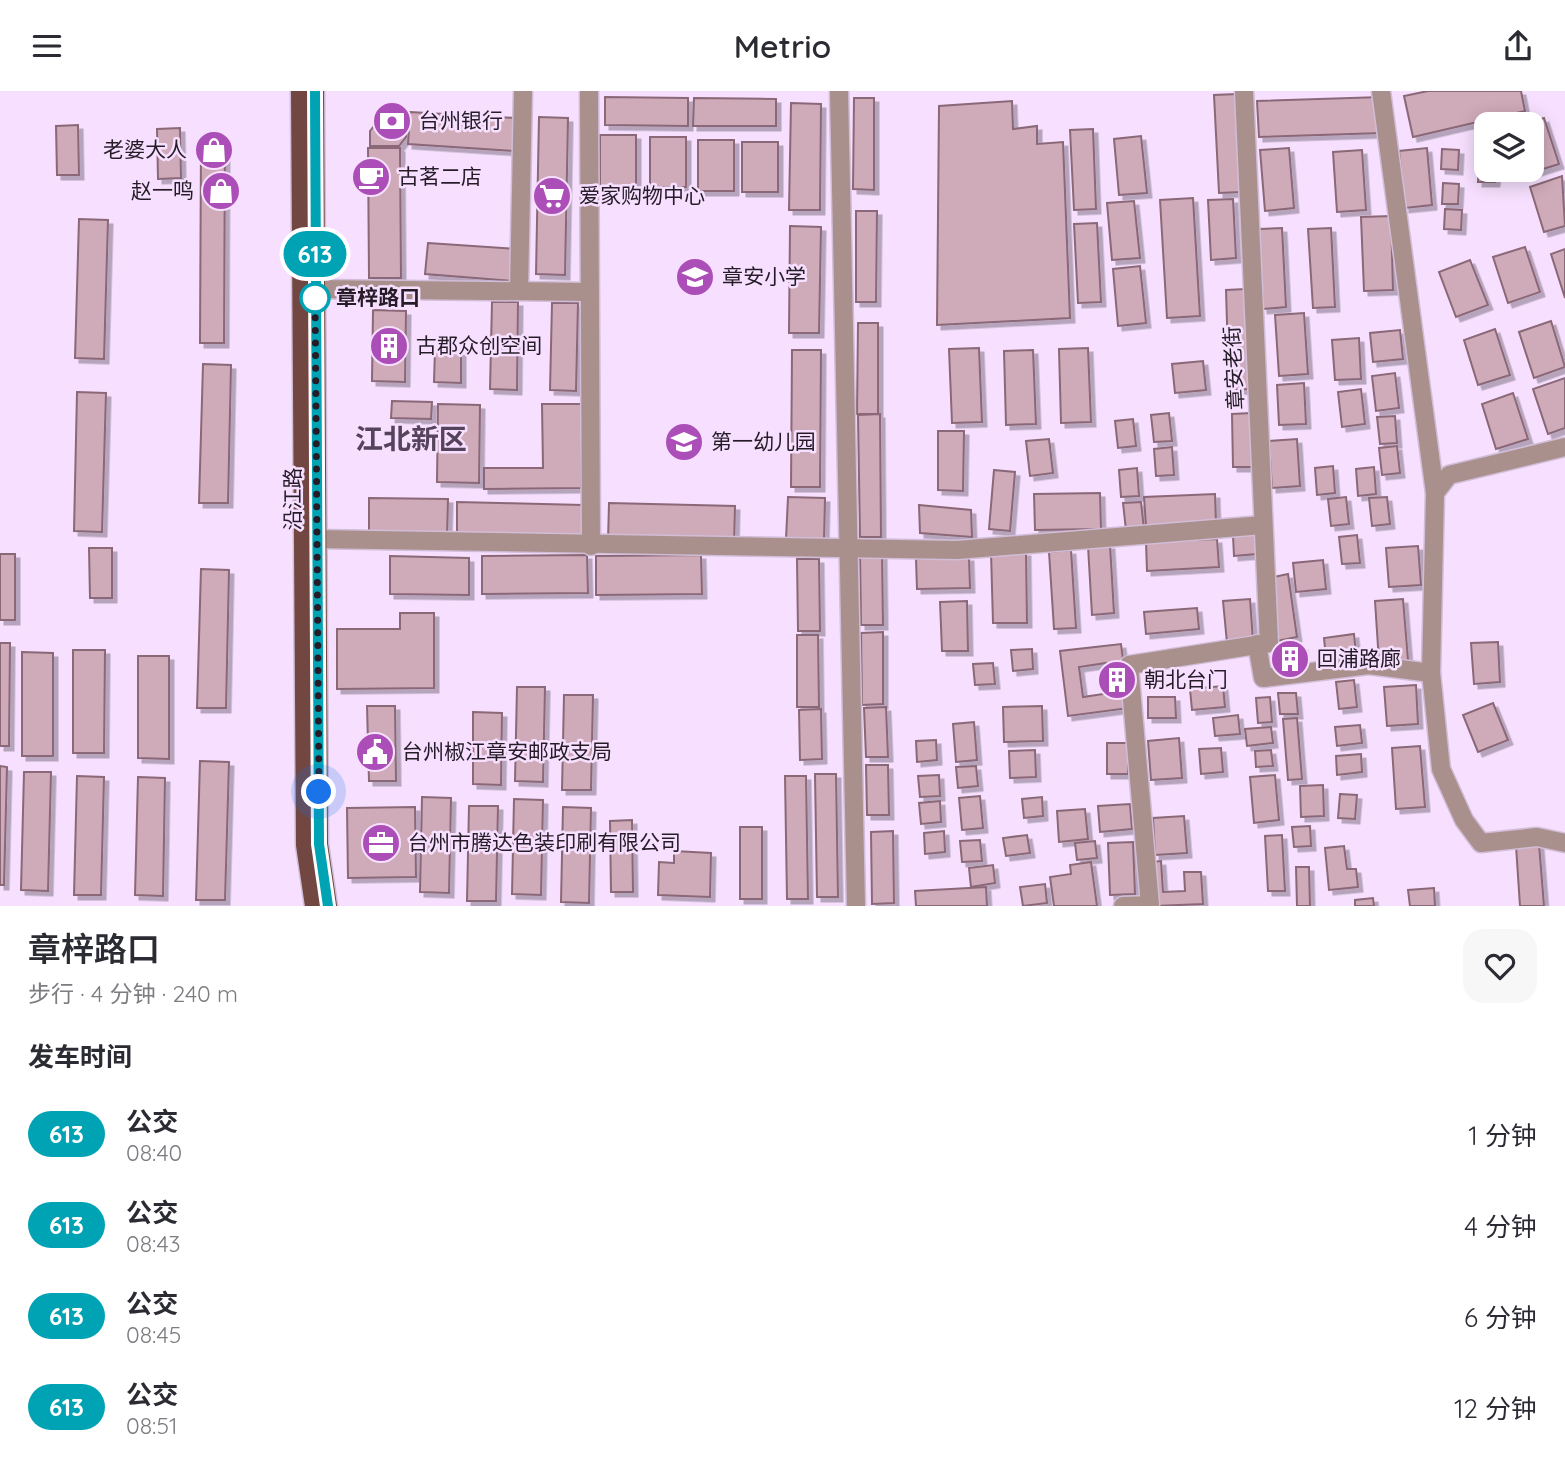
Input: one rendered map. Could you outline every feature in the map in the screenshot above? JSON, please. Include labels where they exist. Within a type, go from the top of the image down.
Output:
[{"type":"main road","name":"沿江路","points":[[300,91],[305,845],[314,906]]},
{"type":"main road","name":"沿江路","points":[[315,91],[319,844],[328,906]]},
{"type":"street","points":[[519,291],[523,91]]},
{"type":"street","points":[[589,91],[591,546]]},
{"type":"street","points":[[839,91],[856,906]]},
{"type":"street","name":"章安老街","points":[[1244,91],[1263,525],[1264,678],[1369,665],[1431,673]]},
{"type":"street","points":[[1381,91],[1435,493],[1431,673],[1441,769],[1464,820],[1481,843],[1537,837],[1565,843]]},
{"type":"street","points":[[315,289],[588,292]]},
{"type":"street","points":[[1435,493],[1449,475],[1565,447]]},
{"type":"street","points":[[316,538],[591,546],[957,549],[1263,525]]},
{"type":"street","points":[[1123,906],[1150,905],[1129,665],[1263,643]]},
{"type":"street","points":[[328,906],[341,906]]},
{"type":"building","points":[[1428,91],[1521,91],[1525,111],[1474,112],[1474,123],[1413,137],[1404,96]]},
{"type":"building","points":[[1237,94],[1241,192],[1219,193],[1214,95]]},
{"type":"building","points":[[605,97],[688,98],[688,126],[605,125]]},
{"type":"building","points":[[1381,97],[1382,133],[1259,137],[1257,101]]},
{"type":"building","points":[[694,98],[776,99],[776,126],[693,126]]},
{"type":"building","points":[[854,98],[874,98],[874,190],[853,189]]},
{"type":"building","points":[[1012,101],[1013,129],[1037,126],[1037,144],[1063,142],[1070,318],[937,325],[939,106]]},
{"type":"building","points":[[791,103],[821,104],[820,210],[789,210]]},
{"type":"building","name":"台州银行","points":[[385,112],[406,112],[406,137],[399,146],[370,146],[370,131]]},
{"type":"building","points":[[410,112],[516,118],[514,151],[408,144]]},
{"type":"building","name":"爱家购物中心","points":[[539,117],[568,118],[565,275],[536,274]]},
{"type":"building","points":[[1544,118],[1559,164],[1544,169]]},
{"type":"building","points":[[78,125],[79,175],[57,175],[56,126]]},
{"type":"building","points":[[180,128],[181,178],[158,179],[157,129]]},
{"type":"building","points":[[1093,129],[1096,209],[1074,210],[1070,130]]},
{"type":"building","points":[[600,135],[636,135],[636,186],[600,186]]},
{"type":"building","points":[[1141,136],[1147,193],[1119,195],[1114,139]]},
{"type":"building","points":[[650,137],[686,137],[686,187],[650,187]]},
{"type":"building","points":[[698,140],[734,140],[734,191],[698,191]]},
{"type":"building","points":[[201,141],[225,141],[224,343],[200,343]]},
{"type":"building","points":[[742,142],[778,142],[778,192],[742,192]]},
{"type":"building","points":[[368,148],[400,148],[401,278],[369,278]]},
{"type":"building","points":[[1289,148],[1294,208],[1265,211],[1260,150]]},
{"type":"building","points":[[1427,148],[1432,205],[1405,208],[1399,151]]},
{"type":"building","points":[[1442,149],[1459,150],[1458,170],[1441,169]]},
{"type":"building","points":[[1362,150],[1366,210],[1337,212],[1333,152]]},
{"type":"building","points":[[1562,176],[1565,226],[1544,232],[1530,187]]},
{"type":"building","points":[[1443,183],[1459,184],[1458,204],[1442,204]]},
{"type":"building","points":[[1193,198],[1200,316],[1167,318],[1160,200]]},
{"type":"building","points":[[1233,199],[1236,258],[1211,260],[1208,200]]},
{"type":"building","points":[[1134,201],[1140,258],[1112,260],[1107,203]]},
{"type":"building","points":[[1445,209],[1462,210],[1461,230],[1444,229]]},
{"type":"building","points":[[856,211],[877,211],[876,302],[856,302]]},
{"type":"building","points":[[1391,216],[1393,290],[1364,291],[1361,217]]},
{"type":"building","points":[[79,219],[108,220],[104,359],[75,358]]},
{"type":"building","points":[[1097,223],[1101,302],[1078,303],[1074,224]]},
{"type":"building","points":[[790,226],[821,227],[819,333],[789,333]]},
{"type":"building","points":[[1282,228],[1286,307],[1263,309],[1259,229]]},
{"type":"building","points":[[1331,228],[1335,307],[1313,308],[1308,229]]},
{"type":"building","points":[[428,243],[516,249],[514,281],[425,274]]},
{"type":"building","points":[[1525,247],[1540,292],[1508,303],[1493,257]]},
{"type":"building","points":[[1565,249],[1565,298],[1551,254]]},
{"type":"building","points":[[1470,260],[1488,305],[1456,317],[1439,272]]},
{"type":"building","points":[[1140,266],[1146,323],[1118,326],[1113,269]]},
{"type":"building","points":[[1245,289],[1249,389],[1229,390],[1226,290]]},
{"type":"building","points":[[492,302],[518,302],[517,390],[490,389]]},
{"type":"building","points":[[552,303],[578,303],[576,391],[550,390]]},
{"type":"building","name":"古郡众创空间","points":[[373,310],[406,311],[405,382],[372,381]]},
{"type":"building","points":[[1304,313],[1308,374],[1279,376],[1275,315]]},
{"type":"building","points":[[1551,321],[1565,367],[1534,378],[1519,332]]},
{"type":"building","points":[[858,323],[878,323],[878,414],[857,414]]},
{"type":"building","points":[[1495,329],[1510,375],[1478,385],[1464,340]]},
{"type":"building","points":[[1400,330],[1403,359],[1373,362],[1370,333]]},
{"type":"building","points":[[1359,338],[1361,379],[1335,380],[1332,340]]},
{"type":"building","points":[[979,348],[982,422],[952,423],[949,349]]},
{"type":"building","points":[[1088,348],[1091,422],[1061,423],[1059,349]]},
{"type":"building","points":[[435,349],[461,350],[461,383],[434,382]]},
{"type":"building","points":[[792,350],[821,350],[820,487],[791,487]]},
{"type":"building","points":[[1033,350],[1036,424],[1006,425],[1004,351]]},
{"type":"building","points":[[1203,361],[1206,390],[1175,393],[1172,364]]},
{"type":"building","points":[[203,364],[231,365],[228,503],[199,503]]},
{"type":"building","points":[[1395,373],[1399,408],[1376,411],[1372,376]]},
{"type":"building","points":[[1565,378],[1565,428],[1548,434],[1533,389]]},
{"type":"building","points":[[1304,383],[1306,424],[1279,425],[1277,385]]},
{"type":"building","points":[[1361,389],[1365,424],[1342,427],[1338,392]]},
{"type":"building","points":[[77,392],[106,393],[102,532],[74,531]]},
{"type":"building","points":[[1513,393],[1528,439],[1496,449],[1482,404]]},
{"type":"building","points":[[392,401],[432,402],[431,419],[391,418]]},
{"type":"building","points":[[438,404],[480,405],[479,483],[437,482]]},
{"type":"building","points":[[542,404],[581,404],[581,488],[484,489],[484,468],[543,468]]},
{"type":"building","points":[[1169,413],[1172,441],[1154,442],[1151,415]]},
{"type":"building","points":[[1251,413],[1252,467],[1233,467],[1232,414]]},
{"type":"building","points":[[880,414],[881,537],[860,537],[858,415]]},
{"type":"building","points":[[1395,416],[1397,443],[1380,444],[1377,417]]},
{"type":"building","points":[[1133,419],[1136,446],[1118,448],[1115,421]]},
{"type":"building","points":[[938,431],[964,431],[963,491],[938,490]]},
{"type":"building","points":[[1049,439],[1053,473],[1030,476],[1026,441]]},
{"type":"building","points":[[1297,439],[1300,486],[1272,488],[1269,441]]},
{"type":"building","points":[[1397,446],[1400,473],[1382,475],[1379,448]]},
{"type":"building","points":[[1172,447],[1174,475],[1156,476],[1154,449]]},
{"type":"building","points":[[1333,466],[1335,493],[1317,495],[1315,468]]},
{"type":"building","points":[[1374,467],[1376,494],[1358,496],[1356,469]]},
{"type":"building","points":[[1137,468],[1139,496],[1121,497],[1119,470]]},
{"type":"building","points":[[994,470],[1015,472],[1010,531],[989,529]]},
{"type":"building","points":[[1100,493],[1101,529],[1035,530],[1034,494]]},
{"type":"building","points":[[1215,494],[1216,523],[1146,526],[1144,497]]},
{"type":"building","points":[[788,497],[825,498],[824,541],[786,539]]},
{"type":"building","points":[[1346,497],[1349,524],[1331,526],[1328,499]]},
{"type":"building","points":[[1387,497],[1390,524],[1372,526],[1369,498]]},
{"type":"building","points":[[369,498],[448,499],[447,537],[369,536]]},
{"type":"building","points":[[457,502],[583,505],[583,543],[457,540]]},
{"type":"building","points":[[1141,502],[1144,529],[1126,530],[1123,503]]},
{"type":"building","points":[[609,503],[735,506],[734,544],[608,541]]},
{"type":"building","points":[[919,505],[971,510],[972,537],[920,533]]},
{"type":"building","points":[[1255,534],[1257,554],[1234,556],[1233,536]]},
{"type":"building","points":[[1357,535],[1360,563],[1342,564],[1339,537]]},
{"type":"building","points":[[1217,539],[1219,567],[1147,571],[1146,542]]},
{"type":"building","points":[[1110,545],[1114,613],[1092,615],[1088,546]]},
{"type":"building","points":[[1418,546],[1421,585],[1389,587],[1386,548]]},
{"type":"building","points":[[89,548],[112,548],[112,598],[90,598]]},
{"type":"building","points":[[1071,550],[1076,628],[1054,629],[1049,552]]},
{"type":"building","points":[[991,552],[1026,552],[1027,623],[993,623]]},
{"type":"building","points":[[860,553],[882,553],[883,625],[861,625]]},
{"type":"building","points":[[0,554],[15,554],[15,620],[0,620]]},
{"type":"building","points":[[587,555],[588,593],[482,594],[482,556]]},
{"type":"building","points":[[701,555],[702,594],[596,595],[596,556]]},
{"type":"building","points":[[390,556],[469,558],[469,595],[390,594]]},
{"type":"building","points":[[969,557],[970,588],[917,589],[916,559]]},
{"type":"building","points":[[797,559],[819,559],[820,631],[798,631]]},
{"type":"building","points":[[1323,560],[1326,589],[1296,592],[1293,563]]},
{"type":"building","points":[[201,569],[229,570],[226,708],[197,708]]},
{"type":"building","points":[[1288,574],[1297,637],[1277,641],[1269,578]]},
{"type":"building","points":[[1250,599],[1253,641],[1227,643],[1223,601]]},
{"type":"building","points":[[1403,599],[1408,660],[1379,662],[1375,601]]},
{"type":"building","points":[[967,601],[968,651],[942,651],[940,602]]},
{"type":"building","points":[[1197,608],[1199,629],[1146,634],[1144,612]]},
{"type":"building","points":[[400,613],[434,613],[434,688],[337,689],[337,629],[400,629]]},
{"type":"building","points":[[883,632],[883,704],[862,705],[861,633]]},
{"type":"building","points":[[1354,634],[1357,664],[1327,667],[1324,638]]},
{"type":"building","points":[[797,635],[818,635],[819,707],[797,707]]},
{"type":"building","points":[[1498,642],[1500,682],[1474,684],[1471,643]]},
{"type":"building","points":[[0,643],[10,643],[9,746],[0,746]]},
{"type":"building","name":"朝北台门","points":[[1121,644],[1129,708],[1068,716],[1060,651]],"holes":[[[1106,663],[1110,693],[1083,697],[1079,667]]]},
{"type":"building","name":"回浦路廊","points":[[1303,646],[1305,669],[1277,672],[1275,648]]},
{"type":"building","points":[[1032,649],[1033,669],[1013,671],[1011,650]]},
{"type":"building","points":[[73,650],[105,650],[104,753],[73,753]]},
{"type":"building","points":[[22,652],[53,653],[53,756],[22,756]]},
{"type":"building","points":[[138,656],[169,656],[169,759],[138,758]]},
{"type":"building","points":[[993,663],[995,684],[975,685],[973,664]]},
{"type":"building","points":[[1354,680],[1357,707],[1339,709],[1336,682]]},
{"type":"building","points":[[1416,685],[1418,724],[1387,726],[1384,687]]},
{"type":"building","points":[[1223,686],[1225,707],[1192,710],[1190,689]]},
{"type":"building","points":[[517,687],[545,687],[543,782],[515,781]]},
{"type":"building","points":[[1278,693],[1296,693],[1298,714],[1280,714]]},
{"type":"building","points":[[564,695],[593,695],[591,790],[562,790]]},
{"type":"building","points":[[1148,697],[1175,697],[1176,718],[1148,718]]},
{"type":"building","points":[[1270,697],[1272,722],[1258,723],[1256,698]]},
{"type":"building","points":[[1493,703],[1508,740],[1478,752],[1463,715]]},
{"type":"building","points":[[367,706],[395,706],[396,781],[369,781]]},
{"type":"building","points":[[1042,706],[1043,741],[1004,742],[1003,707]]},
{"type":"building","points":[[886,707],[888,757],[866,757],[864,708]]},
{"type":"building","points":[[821,709],[822,759],[800,760],[799,710]]},
{"type":"building","points":[[473,712],[502,713],[501,785],[473,784]]},
{"type":"building","points":[[1238,715],[1240,734],[1215,736],[1213,718]]},
{"type":"building","points":[[1297,718],[1302,779],[1288,780],[1283,719]]},
{"type":"building","points":[[974,722],[977,760],[956,762],[953,724]]},
{"type":"building","points":[[1360,725],[1362,743],[1337,746],[1335,727]]},
{"type":"building","points":[[1271,727],[1273,743],[1247,746],[1245,729]]},
{"type":"building","points":[[1179,738],[1182,778],[1151,780],[1148,741]]},
{"type":"building","points":[[936,740],[937,760],[917,762],[916,741]]},
{"type":"building","points":[[1107,743],[1128,743],[1128,774],[1107,774]]},
{"type":"building","points":[[1420,746],[1425,807],[1396,809],[1392,748]]},
{"type":"building","points":[[1221,748],[1223,772],[1201,774],[1199,749]]},
{"type":"building","points":[[1035,750],[1036,777],[1010,778],[1009,751]]},
{"type":"building","points":[[1271,750],[1273,766],[1256,767],[1255,751]]},
{"type":"building","points":[[1361,754],[1362,772],[1337,775],[1336,756]]},
{"type":"building","points":[[200,761],[229,762],[225,900],[196,900]]},
{"type":"building","points":[[866,765],[888,765],[889,815],[867,815]]},
{"type":"building","points":[[0,766],[7,767],[4,885],[0,885]]},
{"type":"building","points":[[976,766],[978,786],[958,788],[956,767]]},
{"type":"building","points":[[24,772],[51,772],[48,891],[21,890]]},
{"type":"building","points":[[815,774],[836,774],[838,897],[817,897]]},
{"type":"building","points":[[939,775],[940,796],[920,797],[918,776]]},
{"type":"building","points":[[1275,775],[1279,820],[1254,823],[1250,777]]},
{"type":"building","points":[[77,776],[104,777],[101,895],[74,895]]},
{"type":"building","points":[[785,776],[806,776],[808,899],[787,899]]},
{"type":"building","points":[[138,777],[165,778],[163,896],[135,895]]},
{"type":"building","points":[[1323,785],[1324,816],[1301,817],[1300,786]]},
{"type":"building","points":[[1340,794],[1357,795],[1355,819],[1338,818]]},
{"type":"building","points":[[980,796],[983,828],[962,830],[959,798]]},
{"type":"building","points":[[422,797],[451,798],[449,893],[420,892]]},
{"type":"building","points":[[1042,797],[1043,816],[1024,818],[1022,799]]},
{"type":"building","points":[[514,799],[543,800],[541,895],[512,894]]},
{"type":"building","points":[[940,801],[941,822],[921,824],[919,803]]},
{"type":"building","points":[[1130,804],[1132,829],[1100,832],[1098,806]]},
{"type":"building","points":[[469,806],[498,806],[496,901],[467,901]]},
{"type":"building","name":"台州市腾达色装印刷有限公司","points":[[415,807],[416,877],[348,878],[347,808]]},
{"type":"building","points":[[563,807],[591,808],[589,903],[561,902]]},
{"type":"building","points":[[1085,809],[1088,839],[1059,842],[1057,811]]},
{"type":"building","points":[[1184,816],[1187,853],[1155,855],[1153,818]]},
{"type":"building","points":[[632,820],[633,892],[611,892],[610,821]]},
{"type":"building","points":[[1310,826],[1311,846],[1294,847],[1292,827]]},
{"type":"building","points":[[740,827],[762,827],[762,899],[740,899]]},
{"type":"building","points":[[893,831],[894,903],[872,904],[871,832]]},
{"type":"building","points":[[944,831],[945,852],[925,854],[924,833]]},
{"type":"building","points":[[1027,835],[1030,853],[1006,856],[1003,838]]},
{"type":"building","points":[[1282,835],[1285,891],[1268,891],[1265,836]]},
{"type":"building","points":[[980,840],[982,861],[962,862],[960,841]]},
{"type":"building","points":[[1095,841],[1097,858],[1077,860],[1075,843]]},
{"type":"building","points":[[1133,842],[1135,894],[1110,895],[1108,843]]},
{"type":"building","points":[[1539,844],[1544,906],[1520,906],[1516,846]]},
{"type":"building","points":[[1344,846],[1347,869],[1356,869],[1358,887],[1329,890],[1325,848]]},
{"type":"building","points":[[674,851],[711,853],[710,897],[658,895],[659,862],[674,863]]},
{"type":"building","points":[[1161,861],[1163,892],[1185,891],[1184,872],[1201,872],[1203,904],[1155,906],[1152,862]]},
{"type":"building","points":[[1091,862],[1097,906],[1054,906],[1050,877],[1071,874],[1070,865]]},
{"type":"building","points":[[993,865],[995,883],[971,887],[969,868]]},
{"type":"building","points":[[1296,867],[1309,867],[1310,906],[1297,906]]},
{"type":"building","points":[[1045,884],[1047,903],[1023,906],[1020,887]]},
{"type":"building","points":[[986,887],[987,906],[916,906],[915,891]]},
{"type":"building","points":[[1434,888],[1435,906],[1410,906],[1408,890]]},
{"type":"building","points":[[1373,898],[1374,906],[1355,906],[1355,900]]},
{"type":"bus line","name":"613","points":[[315,91],[319,844],[328,906]]},
{"type":"place","name":"台州银行","points":[[392,121]]},
{"type":"place","name":"老婆大人","points":[[214,150]]},
{"type":"place","name":"古茗二店","points":[[371,177]]},
{"type":"place","name":"赵一鸣","points":[[221,191]]},
{"type":"place","name":"爱家购物中心","points":[[552,196]]},
{"type":"place","name":"章安小学","points":[[695,277]]},
{"type":"place","name":"章梓路口","points":[[315,298]]},
{"type":"place","name":"古郡众创空间","points":[[389,346]]},
{"type":"place","name":"第一幼儿园","points":[[684,442]]},
{"type":"place","name":"回浦路廊","points":[[1290,659]]},
{"type":"place","name":"朝北台门","points":[[1117,680]]},
{"type":"place","name":"台州椒江章安邮政支局","points":[[375,752]]},
{"type":"place","name":"台州市腾达色装印刷有限公司","points":[[381,843]]},
{"type":"district","name":"江北新区","points":[[411,439]]},
{"type":"route","points":[[315,298],[315,289],[319,792]]}]
